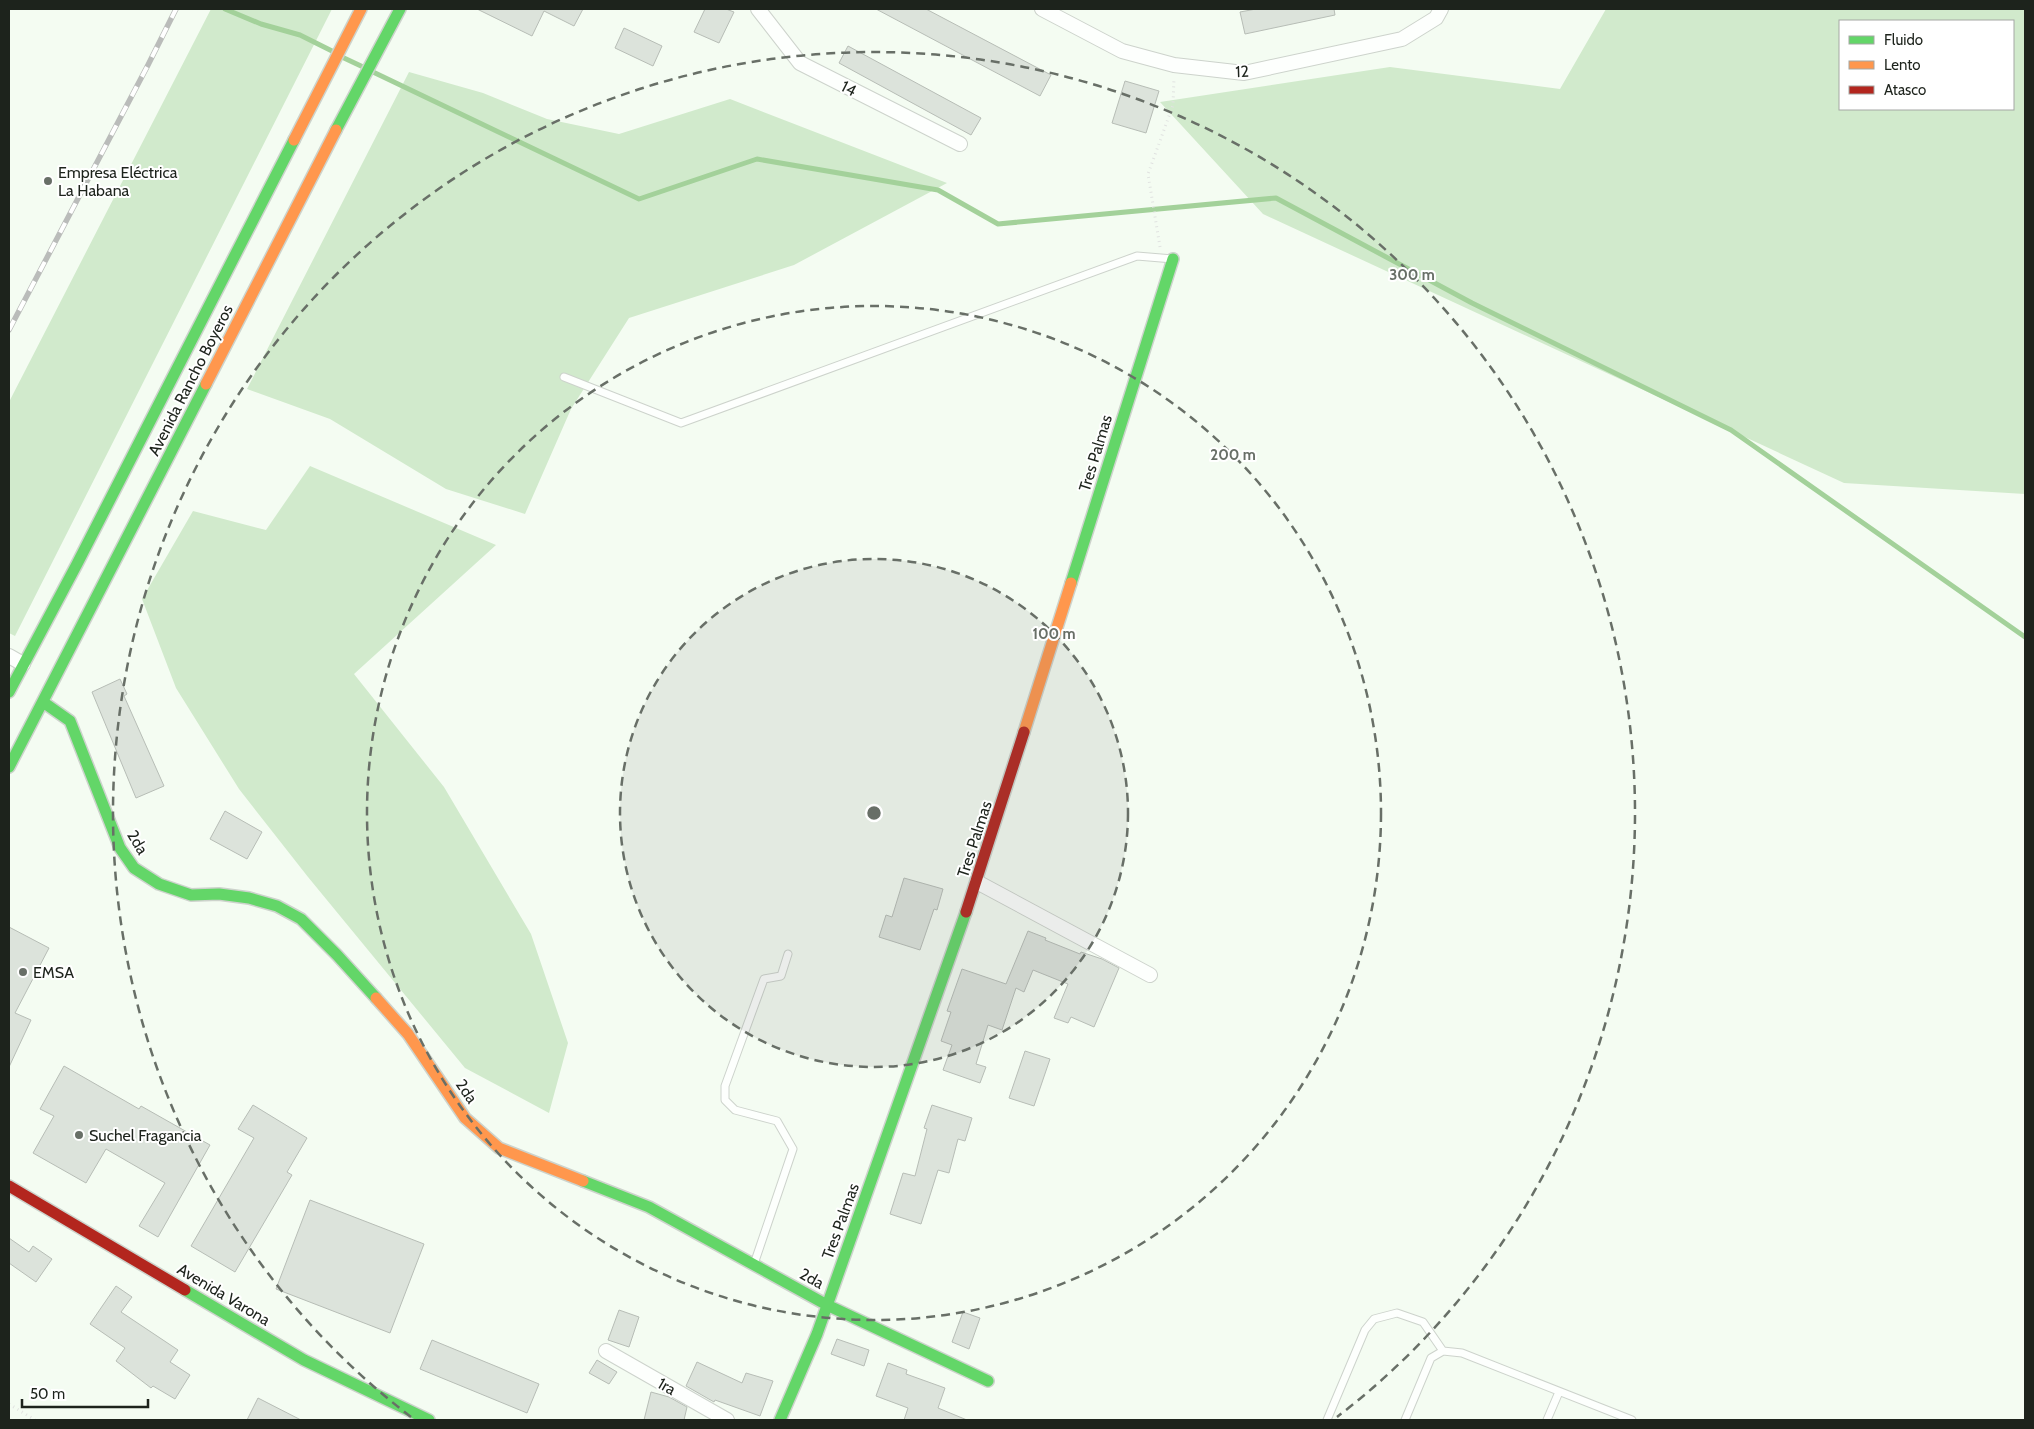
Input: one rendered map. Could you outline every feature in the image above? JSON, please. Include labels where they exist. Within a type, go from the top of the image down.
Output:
[{"type":"main road","name":"Avenida Rancho Boyeros","points":[[9,692],[77,564],[362,9]]},
{"type":"main road","name":"Avenida Rancho Boyeros","points":[[9,767],[400,9]]},
{"type":"main road","name":"Tres Palmas","points":[[780,1420],[817,1334],[977,882],[1168,259]]},
{"type":"main road","name":"2da","points":[[43,702],[70,721],[82,746],[120,848],[134,868],[159,884],[191,895],[219,894],[249,898],[277,906],[301,918],[408,1034],[465,1118],[499,1148],[649,1207],[827,1305],[988,1381]]},
{"type":"main road","name":"Avenida Varona","points":[[9,1186],[304,1360],[429,1420]]},
{"type":"street","name":"14","points":[[758,9],[800,64],[960,144]]},
{"type":"street","name":"12","points":[[1042,9],[1122,51],[1174,65],[1244,73],[1402,39],[1436,18],[1441,9]]},
{"type":"street","points":[[9,656],[23,664]]},
{"type":"street","points":[[977,882],[1150,975]]},
{"type":"street","name":"1ra","points":[[606,1351],[727,1420]]},
{"type":"lane","points":[[564,377],[681,423],[1137,256],[1168,259]]},
{"type":"lane","points":[[754,1264],[793,1149],[777,1122],[735,1110],[725,1100],[724,1086],[764,979],[781,976],[788,954]]},
{"type":"lane","points":[[1327,1420],[1365,1330],[1374,1319],[1397,1313],[1423,1322],[1443,1352]]},
{"type":"lane","points":[[1405,1420],[1431,1358],[1443,1352],[1462,1353],[1632,1420]]},
{"type":"lane","points":[[1547,1420],[1559,1392]]},
{"type":"path","points":[[1168,259],[1156,220],[1148,174],[1173,105],[1174,65]]},
{"type":"path","points":[[9,1404],[35,1420]]},
{"type":"green space","points":[[211,9],[332,9],[15,636],[9,633],[9,402]]},
{"type":"green space","points":[[1606,9],[2025,9],[2025,494],[1844,483],[1263,214],[1160,102],[1390,67],[1560,89]]},
{"type":"green space","points":[[409,72],[483,93],[547,119],[619,134],[730,99],[947,183],[794,265],[629,318],[571,409],[525,514],[446,489],[330,419],[247,389]]},
{"type":"green space","points":[[310,466],[496,545],[354,674],[444,787],[531,934],[568,1043],[549,1113],[465,1068],[308,877],[239,789],[176,688],[142,599],[193,511],[266,530]]},
{"type":"building","points":[[477,9],[583,9],[574,26],[544,11],[532,36]]},
{"type":"building","points":[[705,9],[726,9],[734,12],[719,43],[694,32]]},
{"type":"building","points":[[876,9],[926,9],[1051,75],[1040,96]]},
{"type":"building","points":[[1256,9],[1334,9],[1335,15],[1245,34],[1240,12]]},
{"type":"building","points":[[624,28],[662,46],[653,66],[615,48]]},
{"type":"building","points":[[848,46],[981,118],[971,135],[839,63]]},
{"type":"building","points":[[1125,81],[1159,91],[1146,133],[1112,123]]},
{"type":"building","points":[[120,679],[127,694],[124,696],[164,786],[136,798],[92,692]]},
{"type":"building","points":[[225,811],[262,832],[247,859],[210,839]]},
{"type":"building","points":[[904,878],[943,889],[937,910],[934,909],[920,950],[879,937],[886,915],[892,917]]},
{"type":"building","name":"EMSA","points":[[9,927],[49,948],[15,1013],[31,1020],[9,1067]]},
{"type":"building","points":[[1028,931],[1080,954],[1081,952],[1102,959],[1119,968],[1094,1027],[1071,1017],[1068,1023],[1054,1018],[1068,984],[1033,970],[1024,992],[1016,988],[1002,1030],[988,1025],[976,1064],[986,1067],[980,1083],[943,1070],[952,1045],[941,1041],[951,1012],[947,1011],[962,969],[1006,984]]},
{"type":"building","points":[[1025,1051],[1050,1059],[1034,1106],[1009,1098]]},
{"type":"building","points":[[64,1066],[139,1109],[141,1106],[210,1145],[158,1237],[139,1226],[165,1183],[106,1149],[86,1183],[33,1153],[54,1116],[40,1109]]},
{"type":"building","points":[[253,1105],[307,1138],[287,1172],[292,1175],[235,1272],[191,1246],[254,1138],[238,1129]]},
{"type":"building","points":[[932,1105],[972,1118],[965,1141],[958,1139],[949,1173],[938,1170],[921,1224],[890,1214],[903,1173],[915,1176],[927,1129],[924,1128]]},
{"type":"building","points":[[310,1200],[424,1244],[390,1333],[276,1289]]},
{"type":"building","points":[[9,1238],[29,1252],[33,1246],[52,1259],[36,1282],[9,1263]]},
{"type":"building","points":[[116,1286],[132,1297],[121,1312],[178,1350],[170,1362],[190,1375],[175,1399],[153,1386],[151,1388],[116,1361],[125,1348],[90,1324]]},
{"type":"building","points":[[619,1310],[639,1317],[629,1347],[608,1340]]},
{"type":"building","points":[[963,1312],[980,1318],[969,1349],[952,1342]]},
{"type":"building","points":[[837,1339],[869,1350],[864,1366],[831,1354]]},
{"type":"building","points":[[432,1340],[539,1384],[527,1413],[420,1369]]},
{"type":"building","points":[[597,1360],[617,1372],[609,1384],[589,1373]]},
{"type":"building","points":[[697,1362],[742,1383],[746,1373],[773,1381],[760,1416],[715,1400],[714,1402],[686,1386]]},
{"type":"building","points":[[888,1363],[907,1370],[906,1374],[945,1388],[938,1408],[967,1420],[904,1420],[908,1408],[876,1396]]},
{"type":"building","points":[[651,1392],[669,1397],[687,1407],[684,1420],[644,1420]]},
{"type":"building","points":[[258,1398],[301,1420],[247,1420]]},
{"type":"waterway","points":[[225,9],[261,24],[300,35],[332,51]]},
{"type":"waterway","points":[[344,58],[361,66]]},
{"type":"waterway","points":[[373,72],[639,199],[757,159],[938,190],[998,224],[1276,198],[1472,303],[1731,430],[2025,637]]},
{"type":"railway","points":[[9,330],[176,9]]},
{"type":"traffic: fast","points":[[336,130],[400,9]]},
{"type":"traffic: fast","points":[[9,692],[77,564],[294,140]]},
{"type":"traffic: fast","points":[[1071,583],[1173,259]]},
{"type":"traffic: fast","points":[[9,767],[206,384]]},
{"type":"traffic: fast","points":[[43,702],[70,721],[120,848],[134,868],[159,884],[191,895],[219,894],[249,898],[277,906],[301,919],[376,998]]},
{"type":"traffic: fast","points":[[780,1420],[817,1334],[966,912]]},
{"type":"traffic: fast","points":[[583,1181],[649,1207],[827,1305],[988,1381]]},
{"type":"traffic: fast","points":[[185,1290],[304,1360],[429,1420]]},
{"type":"traffic: slow","points":[[294,140],[361,9]]},
{"type":"traffic: slow","points":[[206,384],[336,130]]},
{"type":"traffic: slow","points":[[1024,732],[1071,583]]},
{"type":"traffic: slow","points":[[376,998],[408,1034],[465,1118],[499,1148],[583,1181]]},
{"type":"traffic: jam","points":[[966,912],[1024,732]]},
{"type":"traffic: jam","points":[[9,1186],[185,1290]]},
{"type":"place","name":"Empresa Eléctrica La Habana","points":[[48,181]]},
{"type":"place","name":"EMSA","points":[[23,972]]},
{"type":"place","name":"Suchel Fragancia","points":[[79,1135]]}]
